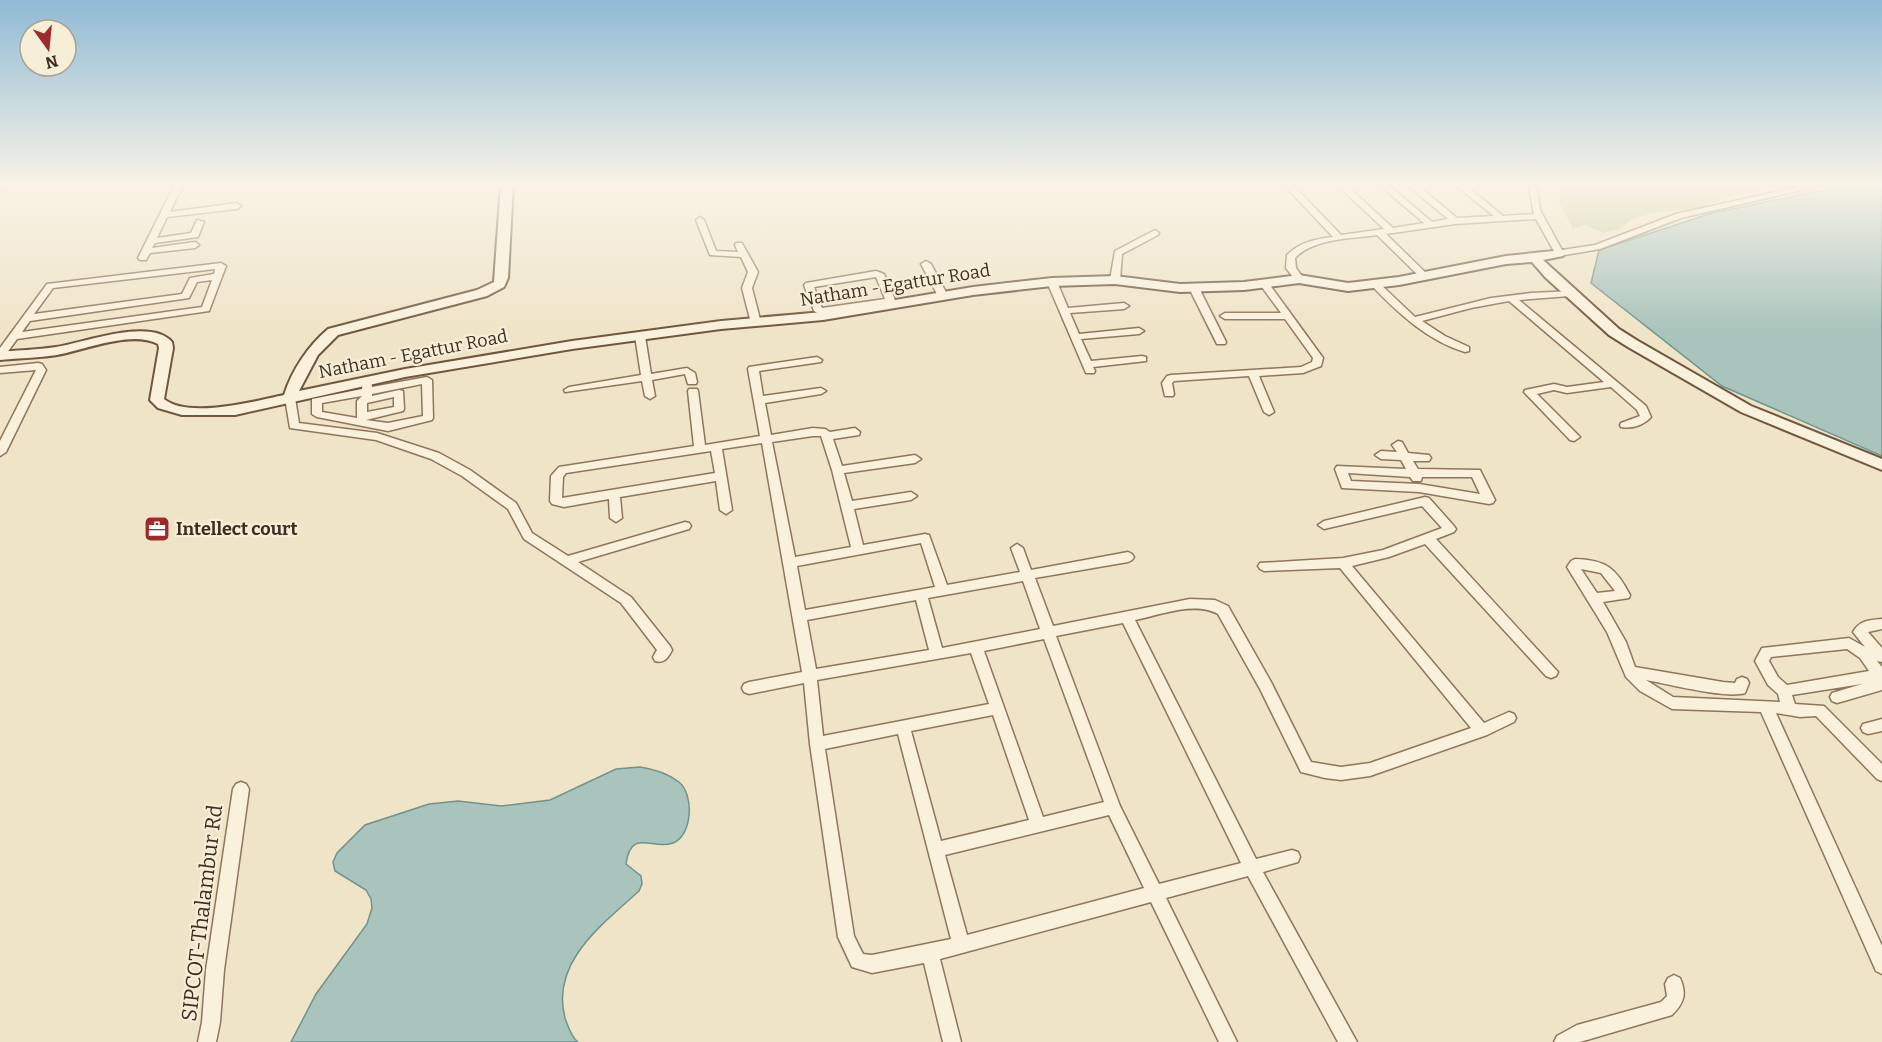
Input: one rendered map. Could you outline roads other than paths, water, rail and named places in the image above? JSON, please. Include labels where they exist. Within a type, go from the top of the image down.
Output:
[{"type":"street","points":[[156,233],[145,254],[195,244]]},
{"type":"street","points":[[152,241],[195,235],[196,233]]},
{"type":"street","points":[[504,233],[502,278],[499,284],[483,292],[333,332],[326,337],[293,387],[290,398],[294,426],[376,437],[435,456],[465,473],[512,506],[528,536],[613,590],[633,608],[665,650],[660,657]]},
{"type":"street","points":[[705,233],[713,253],[744,255]]},
{"type":"street","points":[[1115,280],[1118,253],[1155,233]]},
{"type":"street","points":[[1334,233],[1338,237]]},
{"type":"street","points":[[1299,279],[1291,268],[1290,257],[1297,250],[1316,242],[1338,237],[1375,233]]},
{"type":"street","points":[[1381,233],[1424,276]]},
{"type":"street","points":[[1548,233],[1559,253],[1597,247],[1635,233]]},
{"type":"street","points":[[740,245],[753,272],[747,288],[756,323]]},
{"type":"street","name":"Natham - Egattur Road","points":[[0,356],[39,353],[130,336],[151,336],[165,342],[157,400],[161,405],[170,409],[213,412],[235,410],[290,398],[367,390],[561,347],[1052,282],[1115,280],[1194,288],[1299,279],[1338,287],[1375,284],[1506,260],[1535,258],[1559,253]]},
{"type":"street","points":[[1535,258],[1614,332],[1692,376],[1726,399],[1770,421],[1882,465]]},
{"type":"street","points":[[926,264],[943,296]]},
{"type":"street","points":[[0,356],[49,286],[220,265],[208,308],[15,336]]},
{"type":"street","points":[[823,314],[819,311],[810,284],[879,274],[890,300],[886,304]]},
{"type":"street","points":[[181,312],[194,280],[218,276]]},
{"type":"street","points":[[1052,282],[1088,368],[1142,359]]},
{"type":"street","points":[[1169,394],[1167,384],[1170,378],[1303,370],[1317,364],[1318,358],[1264,283]]},
{"type":"street","points":[[1375,284],[1406,315],[1441,338],[1465,349]]},
{"type":"street","points":[[1194,288],[1221,342]]},
{"type":"street","points":[[1414,320],[1512,299],[1570,293]]},
{"type":"street","points":[[28,318],[186,296]]},
{"type":"street","points":[[1512,299],[1646,414],[1646,417],[1638,422],[1625,425]]},
{"type":"street","points":[[1065,311],[1124,306]]},
{"type":"street","points":[[1225,316],[1287,316]]},
{"type":"street","points":[[1076,337],[1140,331]]},
{"type":"street","points":[[640,336],[650,396]]},
{"type":"street","points":[[817,360],[753,369],[810,676],[817,744],[846,937],[858,961],[872,964],[930,953],[1292,857]]},
{"type":"street","points":[[0,370],[38,366],[42,370],[0,452]]},
{"type":"street","points":[[569,390],[687,371],[690,373],[700,449]]},
{"type":"street","points":[[1253,373],[1269,412]]},
{"type":"street","points":[[427,380],[428,418],[388,427],[317,414],[316,401],[367,390],[427,380]]},
{"type":"street","points":[[1574,437],[1529,392],[1554,387],[1567,390],[1613,384]]},
{"type":"street","points":[[760,400],[821,391]]},
{"type":"street","points":[[720,476],[564,503],[557,502],[557,476],[563,470],[813,432],[825,433],[838,470],[858,549]]},
{"type":"street","points":[[827,436],[855,432]]},
{"type":"street","points":[[1264,566],[1343,563],[1385,554],[1450,530],[1425,501],[1415,473],[1398,445]]},
{"type":"street","points":[[716,446],[726,510]]},
{"type":"street","points":[[1381,455],[1425,458]]},
{"type":"street","points":[[838,470],[915,459]]},
{"type":"street","points":[[1341,469],[1415,473],[1476,473],[1489,500],[1419,488],[1346,485],[1341,469]]},
{"type":"street","points":[[614,495],[616,518]]},
{"type":"street","points":[[847,506],[910,496]]},
{"type":"street","points":[[1324,525],[1425,501]]},
{"type":"street","points":[[567,561],[685,526]]},
{"type":"street","points":[[789,563],[925,538],[942,589]]},
{"type":"street","points":[[1427,538],[1551,672]]},
{"type":"street","points":[[1017,548],[1113,807],[1228,1042]]},
{"type":"street","points":[[800,616],[1027,573],[1128,557]]},
{"type":"street","points":[[1343,563],[1482,731]]},
{"type":"street","points":[[920,593],[937,654]]},
{"type":"street","points":[[1594,598],[1618,641],[1631,672],[1642,685],[1672,703],[1819,710],[1882,774]]},
{"type":"street","points":[[749,688],[976,647],[1190,604],[1210,603],[1223,610],[1266,686],[1306,767],[1330,774],[1377,770],[1428,749],[1482,731],[1509,718]]},
{"type":"street","points":[[1126,616],[1252,868],[1348,1042]]},
{"type":"street","points":[[1882,624],[1866,626],[1860,632],[1882,657]]},
{"type":"street","points":[[1784,691],[1806,686],[1856,681],[1879,674],[1865,654],[1849,643],[1767,652],[1762,662],[1773,681],[1784,691],[1789,709]]},
{"type":"street","points":[[976,647],[1038,825]]},
{"type":"street","points":[[1631,672],[1724,688],[1740,688],[1742,683]]},
{"type":"street","points":[[1837,697],[1882,684]]},
{"type":"street","points":[[1766,706],[1882,965]]},
{"type":"street","points":[[817,744],[997,708]]},
{"type":"street","points":[[903,727],[961,945]]},
{"type":"street","name":"SIPCOT-Thalambur Rd","points":[[207,1042],[241,789]]},
{"type":"street","points":[[936,850],[1113,807]]},
{"type":"street","points":[[930,953],[952,1042]]},
{"type":"street","points":[[1563,1042],[1576,1034],[1666,1009],[1676,999],[1674,984]]},
{"type":"water","points":[[1652,233],[1882,233],[1882,456],[1722,386],[1591,283],[1599,250]]},
{"type":"water","points":[[640,767],[655,770],[679,782],[684,788],[689,804],[688,823],[680,839],[673,843],[665,845],[638,843],[633,846],[626,864],[641,876],[642,884],[639,891],[596,931],[572,962],[565,979],[562,998],[565,1018],[578,1042],[291,1042],[316,994],[367,924],[372,908],[371,899],[366,890],[335,871],[333,862],[337,853],[365,825],[429,804],[458,801],[501,806],[550,800],[616,769]]},
{"type":"place","name":"Intellect court","points":[[157,529]]}]
